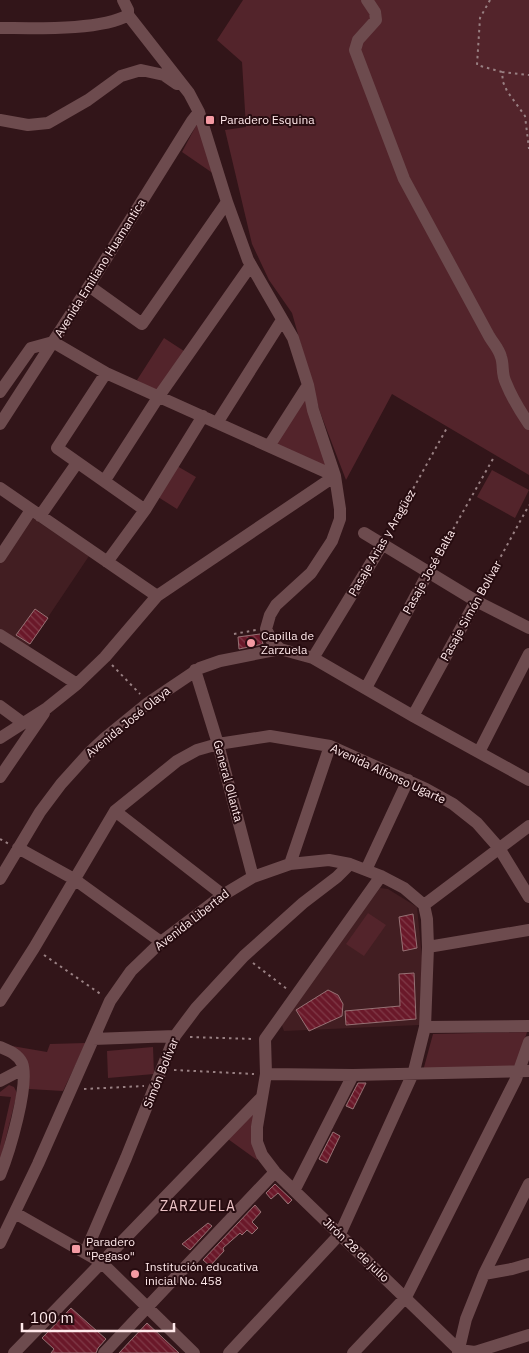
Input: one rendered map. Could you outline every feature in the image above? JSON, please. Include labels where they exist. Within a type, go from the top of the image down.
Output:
[{"type":"street","points":[[123,0],[128,10],[128,15],[189,93],[199,112],[227,202],[251,266],[293,338],[308,386],[313,410],[335,476],[340,519],[332,542],[311,573],[276,605],[270,615],[266,629],[272,641],[280,649],[313,658],[529,780]]},
{"type":"street","points":[[367,0],[375,12],[376,20],[358,40],[355,50],[400,170],[499,352],[502,359],[501,369],[505,382],[518,409],[529,424]]},
{"type":"street","points":[[0,28],[42,29],[74,26],[120,20],[128,15]]},
{"type":"street","points":[[0,120],[28,125],[48,123],[88,100],[121,76],[141,70],[164,74],[189,93]]},
{"type":"street","name":"Avenida Emiliano Huamantica","points":[[0,424],[199,112]]},
{"type":"street","points":[[89,286],[142,324],[227,202]]},
{"type":"street","points":[[105,480],[159,396],[251,266]]},
{"type":"street","points":[[217,423],[282,320]]},
{"type":"street","points":[[0,392],[31,348],[53,342],[106,373],[335,476]]},
{"type":"street","points":[[106,373],[56,448],[105,480],[145,510]]},
{"type":"street","points":[[269,446],[308,386]]},
{"type":"street","points":[[107,562],[145,510],[203,416]]},
{"type":"street","points":[[0,557],[77,463]]},
{"type":"street","points":[[0,738],[47,708],[77,684],[105,657],[157,596],[335,476]]},
{"type":"street","points":[[0,488],[157,596]]},
{"type":"street","points":[[364,533],[476,601],[529,628]]},
{"type":"street","name":"Pasaje Arias y Aragüez","points":[[313,658],[382,545]]},
{"type":"street","name":"Pasaje José Balta","points":[[366,688],[428,573]]},
{"type":"street","name":"Pasaje Simón Bolívar","points":[[413,716],[476,601]]},
{"type":"street","points":[[0,635],[77,684]]},
{"type":"street","name":"Avenida José Olaya","points":[[0,879],[40,812],[66,778],[89,753],[148,703],[195,670],[211,663],[280,649]]},
{"type":"street","points":[[478,752],[529,654]]},
{"type":"street","name":"General Ollanta","points":[[195,670],[218,744],[253,877]]},
{"type":"street","points":[[0,706],[23,723]]},
{"type":"street","points":[[0,777],[47,708]]},
{"type":"street","name":"Avenida Alfonso Ugarte","points":[[0,1001],[34,948],[115,811],[177,761],[197,750],[218,744],[270,736],[330,746],[408,780],[453,804],[477,823],[499,848],[529,898]]},
{"type":"street","points":[[290,864],[330,746]]},
{"type":"street","points":[[366,870],[408,780]]},
{"type":"street","points":[[115,811],[223,895]]},
{"type":"street","points":[[229,1353],[340,1234],[414,1073],[424,1027],[428,947],[427,919],[424,905],[529,826]]},
{"type":"street","points":[[18,848],[74,879],[161,942]]},
{"type":"street","name":"Avenida Libertad","points":[[0,1243],[72,1090],[110,1001],[131,971],[161,942],[223,895],[253,877],[290,864],[329,860],[350,864],[381,876],[404,888],[424,905]]},
{"type":"street","name":"Simón Bolívar","points":[[85,1253],[175,1036],[196,1008],[244,956],[350,864]]},
{"type":"street","points":[[265,1039],[381,876]]},
{"type":"street","points":[[428,947],[529,930]]},
{"type":"street","points":[[424,1027],[529,1026]]},
{"type":"street","points":[[93,1039],[175,1036]]},
{"type":"street","name":"Jirón 28 de julio","points":[[265,1039],[266,1074],[256,1127],[257,1142],[262,1154],[275,1172],[295,1189],[406,1298],[458,1352]]},
{"type":"street","points":[[353,1353],[406,1298],[524,1071],[529,1042]]},
{"type":"street","points":[[0,1048],[17,1057],[23,1069],[22,1096],[5,1163],[0,1175]]},
{"type":"street","points":[[0,1081],[23,1069]]},
{"type":"street","points":[[266,1074],[353,1075],[524,1071]]},
{"type":"street","points":[[295,1189],[353,1075]]},
{"type":"street","points":[[14,1353],[262,1097]]},
{"type":"street","points":[[104,1353],[275,1172]]},
{"type":"street","points":[[529,1184],[484,1274],[466,1318],[458,1352],[475,1352],[529,1335]]},
{"type":"street","points":[[14,1213],[101,1262],[194,1353]]},
{"type":"street","points":[[484,1274],[512,1270],[529,1264]]},
{"type":"path","points":[[490,0],[480,18],[477,65],[502,72],[529,75]]},
{"type":"path","points":[[502,72],[503,82],[507,91],[525,116],[529,150]]},
{"type":"path","name":"Pasaje Arias y Aragüez","points":[[382,545],[448,426]]},
{"type":"path","name":"Pasaje José Balta","points":[[428,573],[494,457]]},
{"type":"path","name":"Pasaje Simón Bolívar","points":[[476,601],[529,505]]},
{"type":"path","points":[[234,634],[266,629]]},
{"type":"path","points":[[105,657],[148,703]]},
{"type":"path","points":[[34,948],[110,1001]]},
{"type":"path","points":[[244,956],[295,995]]},
{"type":"path","points":[[175,1036],[265,1039]]},
{"type":"path","points":[[162,1069],[266,1074]]},
{"type":"path","points":[[72,1090],[156,1085]]},
{"type":"shaded area","points":[[243,0],[529,0],[529,475],[392,394],[346,480],[320,412],[292,313],[269,280],[252,244],[225,130],[246,127],[242,62],[217,40]]},
{"type":"shaded area","points":[[198,122],[214,174],[182,152]]},
{"type":"shaded area","points":[[164,338],[187,353],[159,396],[137,380]]},
{"type":"shaded area","points":[[308,385],[335,476],[269,446]]},
{"type":"shaded area","points":[[177,466],[196,477],[177,509],[158,497]]},
{"type":"shaded area","points":[[492,470],[529,490],[515,518],[477,497]]},
{"type":"shaded area","points":[[31,517],[89,556],[28,647],[0,629],[0,563]]},
{"type":"shaded area","points":[[380,888],[388,889],[417,907],[422,958],[419,1025],[284,1031],[281,1023]]},
{"type":"shaded area","points":[[368,913],[386,925],[364,956],[346,944]]},
{"type":"shaded area","points":[[527,1032],[516,1068],[423,1071],[433,1034]]},
{"type":"shaded area","points":[[86,1043],[63,1091],[29,1089],[12,1046],[47,1052],[50,1044]]},
{"type":"shaded area","points":[[153,1047],[154,1074],[108,1078],[107,1051]]},
{"type":"shaded area","points":[[9,1085],[14,1087],[17,1093],[0,1162],[0,1146],[11,1097],[0,1096],[0,1092]]},
{"type":"shaded area","points":[[256,1095],[259,1156],[257,1160],[221,1134]]},
{"type":"building","points":[[35,609],[48,618],[30,644],[16,635]]},
{"type":"building","name":"Capilla de Zarzuela","points":[[260,634],[263,644],[239,649],[238,637]]},
{"type":"building","points":[[413,914],[417,948],[403,951],[399,917]]},
{"type":"building","points":[[414,973],[416,1019],[346,1025],[345,1011],[400,1006],[399,974]]},
{"type":"building","points":[[328,990],[338,995],[343,1004],[342,1016],[309,1031],[296,1010]]},
{"type":"building","points":[[358,1083],[366,1083],[353,1109],[346,1106]]},
{"type":"building","points":[[333,1132],[340,1136],[327,1163],[319,1159]]},
{"type":"building","points":[[275,1184],[292,1200],[288,1204],[278,1193],[271,1199],[266,1193]]},
{"type":"building","points":[[255,1205],[261,1212],[252,1222],[258,1228],[252,1234],[247,1230],[242,1235],[240,1233],[223,1248],[224,1251],[210,1266],[203,1260]]},
{"type":"building","points":[[208,1223],[212,1226],[190,1250],[182,1244]]},
{"type":"building","points":[[71,1308],[106,1339],[96,1353],[51,1353],[54,1349],[42,1338]]},
{"type":"building","points":[[147,1323],[179,1353],[119,1353]]},
{"type":"place","name":"Paradero Esquina","points":[[210,120]]},
{"type":"place","name":"Capilla de Zarzuela","points":[[251,643]]},
{"type":"place","name":"Paradero \"Pegaso\"","points":[[76,1249]]},
{"type":"place","name":"Institución educativa inicial No. 458","points":[[135,1274]]},
{"type":"district","name":"ZARZUELA","points":[[198,1206]]}]
